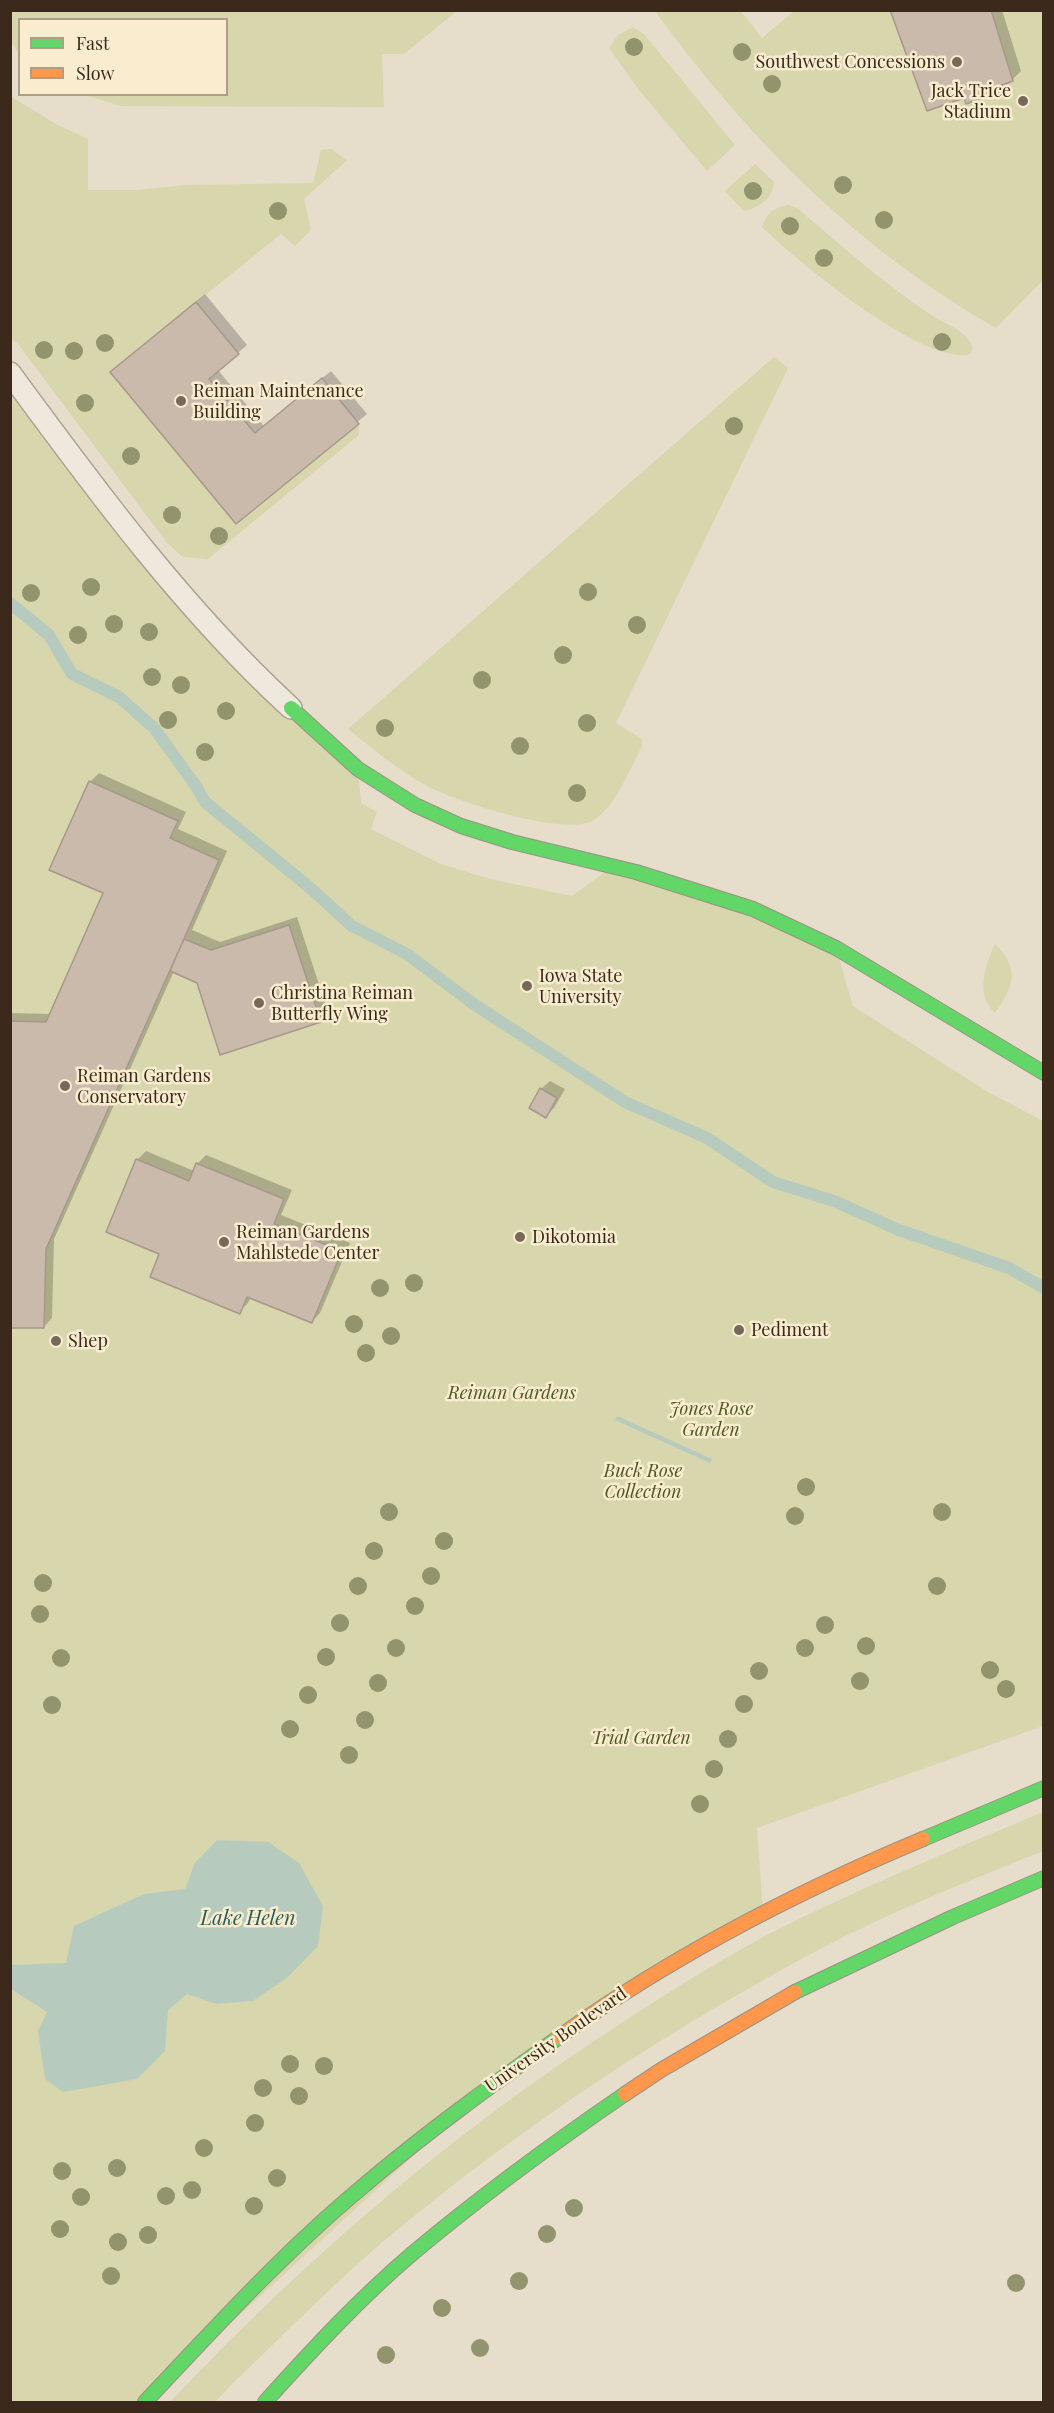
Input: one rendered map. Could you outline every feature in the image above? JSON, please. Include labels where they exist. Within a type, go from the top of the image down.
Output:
[{"type":"main road","points":[[291,708],[358,769],[415,804],[461,826],[502,839],[636,872],[753,909],[836,948],[1044,1073]]},
{"type":"main road","name":"University Boulevard","points":[[145,2403],[268,2272],[360,2188],[486,2089],[616,1996],[763,1913],[901,1848],[1044,1788]]},
{"type":"main road","points":[[265,2403],[322,2340],[412,2254],[532,2158],[661,2070],[799,1989],[953,1917],[1044,1878]]},
{"type":"lane","points":[[10,373],[147,552],[234,653],[291,708]]},
{"type":"green space","points":[[11,10],[457,11],[404,54],[382,54],[384,107],[121,106],[88,96],[228,96],[228,18],[18,18],[18,52],[11,42]]},
{"type":"green space","points":[[655,11],[741,11],[762,38],[794,11],[1043,11],[1043,280],[996,328],[945,297],[851,227],[808,188],[728,104]]},
{"type":"green space","points":[[633,27],[644,34],[735,145],[707,171],[639,90],[609,48],[618,35]]},
{"type":"green space","points":[[10,96],[56,124],[88,139],[88,190],[136,190],[186,185],[313,183],[321,150],[331,149],[347,160],[304,199],[311,230],[295,246],[281,234],[110,372],[236,524],[359,424],[359,435],[208,559],[183,557],[167,543],[18,344],[11,338]]},
{"type":"green space","points":[[755,164],[774,182],[773,188],[764,201],[744,211],[725,191]]},
{"type":"green space","points":[[789,205],[797,208],[896,290],[931,315],[961,332],[973,348],[970,354],[949,353],[923,344],[893,328],[861,308],[803,263],[762,227],[772,212],[779,207]]},
{"type":"green space","points":[[774,357],[788,368],[616,723],[642,739],[642,746],[615,798],[600,815],[592,821],[557,824],[509,815],[483,807],[425,785],[348,729]]},
{"type":"green space","name":"Reiman Gardens","points":[[10,373],[147,552],[358,769],[361,803],[377,812],[371,829],[441,864],[490,879],[572,896],[612,867],[836,948],[853,1006],[988,1092],[1043,1121],[1043,1726],[757,1828],[763,1913],[486,2089],[145,2402],[11,2402]]},
{"type":"green space","points":[[995,944],[1008,961],[1012,978],[1007,995],[995,1013],[985,997],[984,979]]},
{"type":"green space","points":[[1043,1812],[1043,1851],[930,1897],[847,1935],[763,1980],[650,2048],[541,2120],[385,2240],[215,2402],[170,2402],[276,2296],[385,2198],[500,2107],[560,2064],[675,1988],[765,1936],[868,1887]]},
{"type":"water","points":[[617,1416],[712,1459],[710,1463],[615,1420]]},
{"type":"water","name":"Lake Helen","points":[[217,1840],[268,1842],[299,1863],[323,1906],[318,1946],[288,1977],[253,2001],[216,2004],[187,1994],[168,2010],[165,2051],[137,2079],[63,2092],[45,2079],[38,2031],[47,2012],[11,1989],[11,1965],[66,1963],[74,1926],[144,1894],[185,1889],[195,1863]]},
{"type":"building","name":"Jack Trice Stadium","points":[[890,10],[991,10],[1013,81],[1002,85],[1004,90],[966,104],[964,98],[927,111]]},
{"type":"building","name":"Reiman Maintenance Building","points":[[196,302],[239,354],[209,379],[255,433],[322,378],[359,424],[236,524],[110,372]]},
{"type":"building","name":"Reiman Gardens Conservatory","points":[[89,781],[178,821],[170,838],[219,860],[46,1249],[44,1328],[10,1328],[10,1021],[46,1022],[103,893],[49,870]]},
{"type":"building","name":"Christina Reiman Butterfly Wing","points":[[289,925],[321,1022],[220,1055],[197,983],[170,971],[184,939],[211,950]]},
{"type":"building","points":[[540,1088],[557,1098],[546,1118],[529,1108]]},
{"type":"building","name":"Reiman Gardens Mahlstede Center","points":[[136,1159],[189,1181],[196,1163],[284,1199],[274,1224],[342,1251],[312,1323],[247,1297],[240,1314],[150,1277],[159,1254],[106,1232]]},
{"type":"waterway","points":[[10,603],[49,635],[72,674],[119,697],[154,728],[205,802],[308,886],[352,926],[407,954],[475,1005],[625,1102],[707,1138],[773,1182],[834,1201],[899,1230],[1009,1268],[1044,1288]]},
{"type":"traffic: fast","points":[[291,708],[358,769],[415,805],[461,826],[512,842],[636,872],[753,909],[836,948],[1044,1073]]},
{"type":"traffic: fast","points":[[923,1839],[1044,1788]]},
{"type":"traffic: fast","points":[[795,1992],[953,1917],[1044,1878]]},
{"type":"traffic: fast","points":[[145,2402],[250,2292],[332,2213],[434,2129],[559,2037]]},
{"type":"traffic: fast","points":[[265,2402],[355,2306],[393,2270],[517,2171],[625,2094]]},
{"type":"traffic: slow","points":[[559,2037],[645,1980],[735,1928],[828,1881],[923,1839]]},
{"type":"traffic: slow","points":[[625,2094],[661,2070],[795,1992]]},
{"type":"place","name":"Southwest Concessions","points":[[957,62]]},
{"type":"place","name":"Jack Trice Stadium","points":[[1023,101]]},
{"type":"place","name":"Reiman Maintenance Building","points":[[181,401]]},
{"type":"place","name":"Iowa State University","points":[[527,986]]},
{"type":"place","name":"Christina Reiman Butterfly Wing","points":[[259,1003]]},
{"type":"place","name":"Reiman Gardens Conservatory","points":[[65,1086]]},
{"type":"place","name":"Dikotomia","points":[[520,1237]]},
{"type":"place","name":"Reiman Gardens Mahlstede Center","points":[[224,1242]]},
{"type":"place","name":"Pediment","points":[[739,1330]]},
{"type":"place","name":"Shep","points":[[56,1341]]},
{"type":"park label","name":"Jones Rose Garden","points":[[711,1419]]},
{"type":"park label","name":"Buck Rose Collection","points":[[643,1481]]},
{"type":"park label","name":"Trial Garden","points":[[641,1738]]}]
